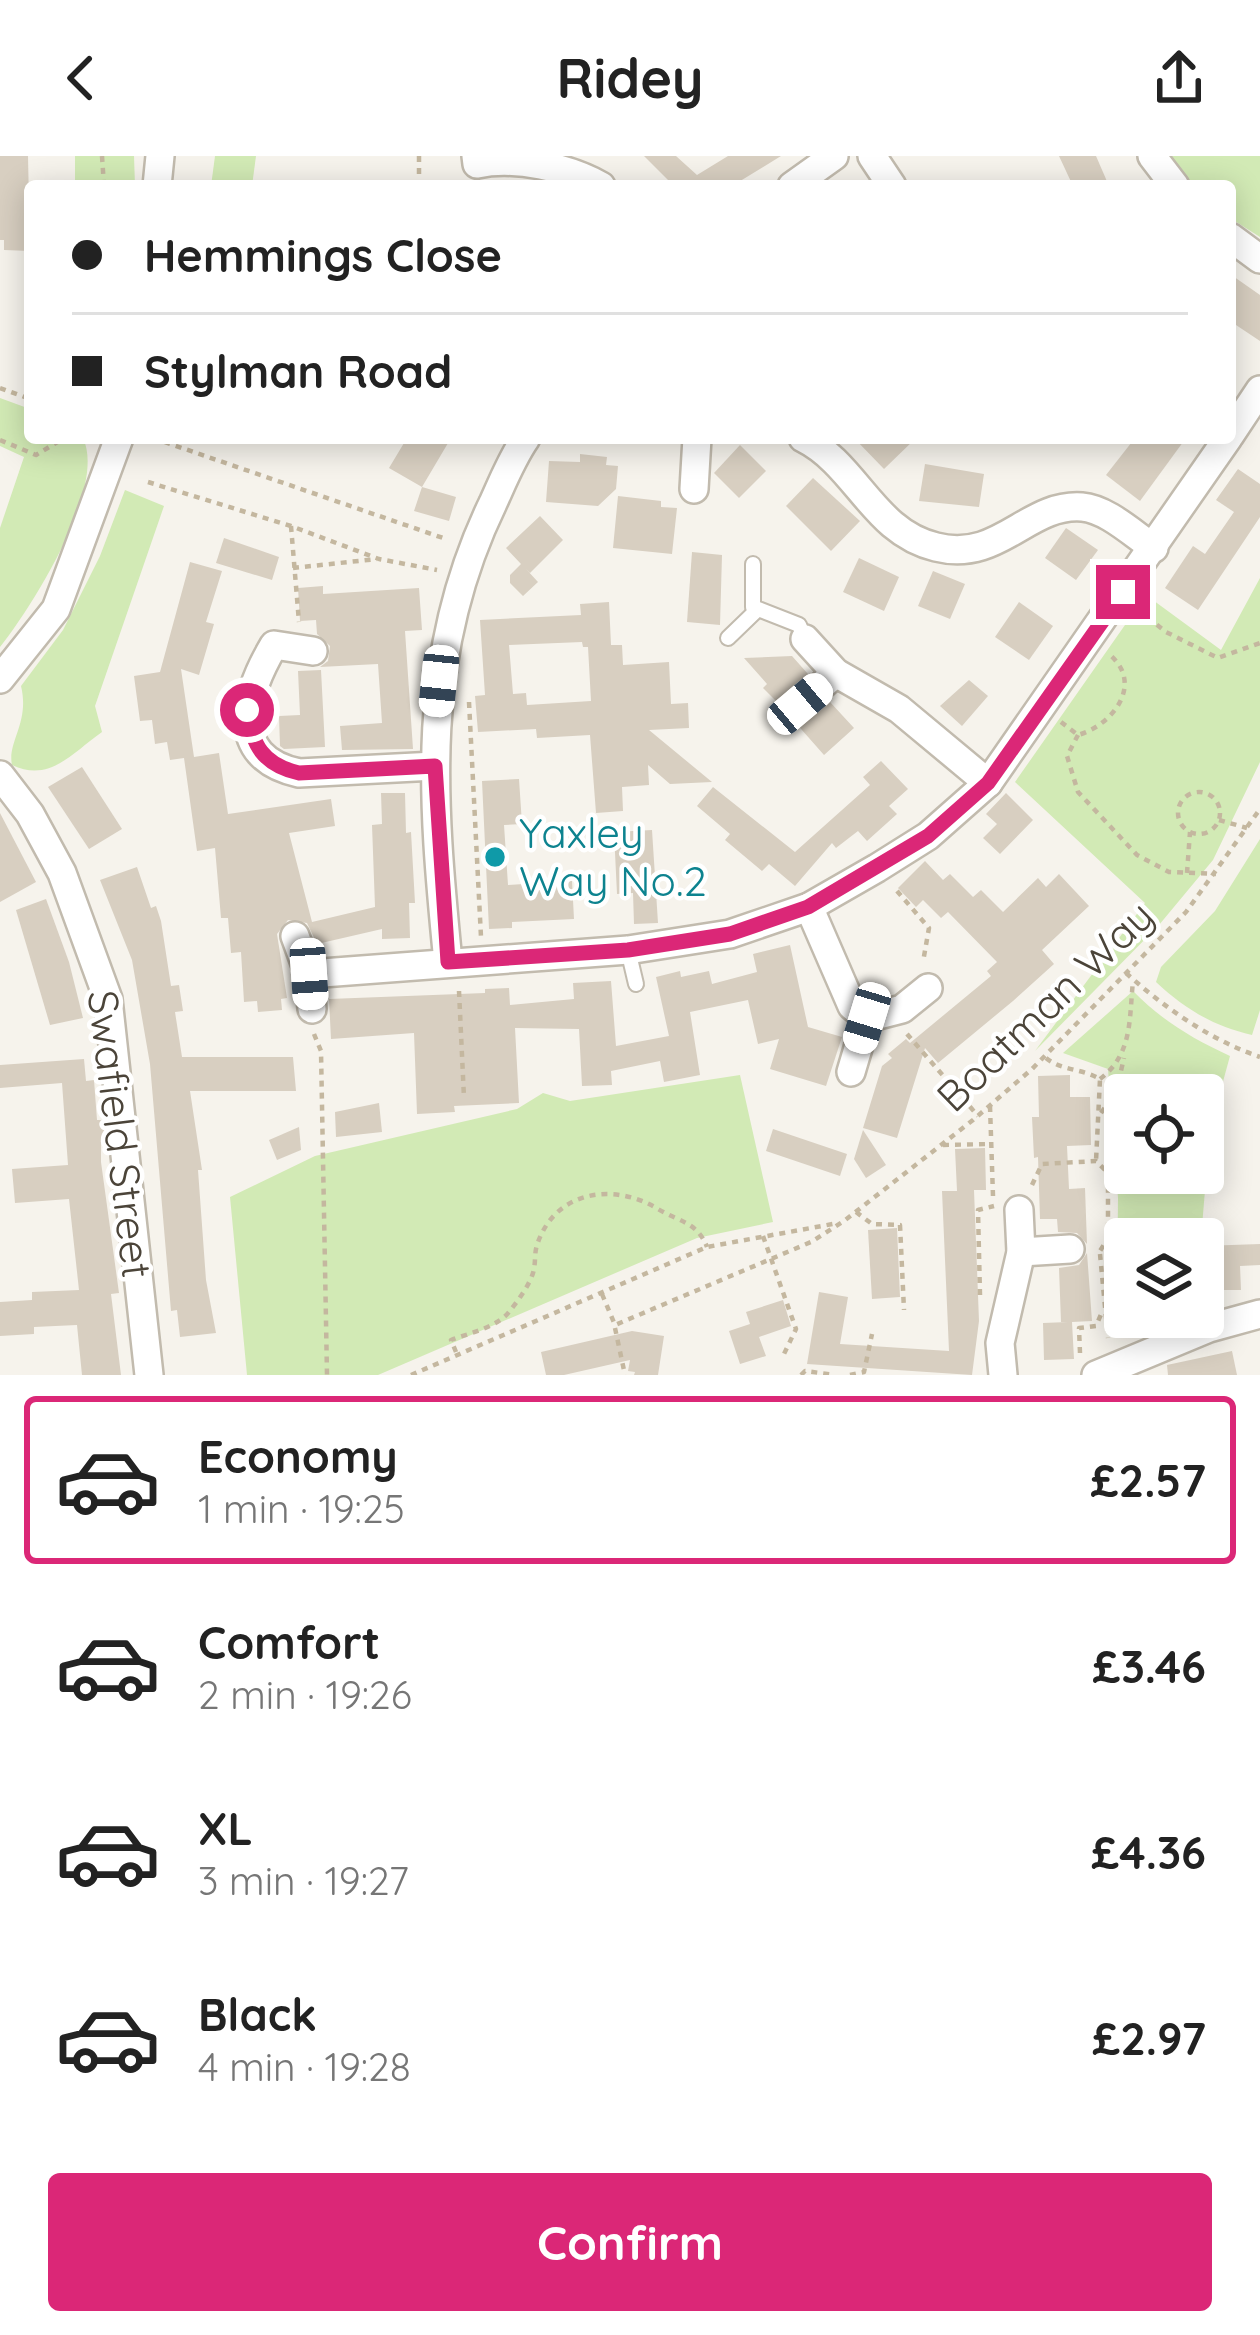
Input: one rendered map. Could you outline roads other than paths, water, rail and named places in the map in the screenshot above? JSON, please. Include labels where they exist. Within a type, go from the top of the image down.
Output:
[{"type":"street","points":[[800,180],[834,156]]},
{"type":"street","points":[[1152,156],[1170,180]]},
{"type":"street","points":[[475,169],[494,159],[531,163],[590,180]]},
{"type":"street","points":[[1236,426],[1260,390]]},
{"type":"street","points":[[0,679],[56,609],[117,444]]},
{"type":"street","points":[[462,961],[435,766],[435,720],[444,644],[469,559],[523,444]]},
{"type":"street","points":[[694,489],[698,444]]},
{"type":"street","points":[[812,444],[838,462],[875,511],[903,535],[931,547],[963,553],[989,545],[1044,514],[1084,507],[1154,548]]},
{"type":"street","points":[[309,974],[628,950],[730,934],[808,907],[877,868],[928,836],[988,783],[1224,444]]},
{"type":"street","points":[[806,639],[836,673],[899,709],[988,783]]},
{"type":"street","points":[[286,643],[252,682],[247,710],[251,738],[262,755],[280,769],[299,773],[435,766]]},
{"type":"street","points":[[800,704],[836,673]]},
{"type":"street","name":"Swafield Street","points":[[0,775],[30,814],[62,873],[108,999],[148,1375]]},
{"type":"street","points":[[808,907],[852,1006],[879,1016]]},
{"type":"street","points":[[295,937],[309,974],[312,1018]]},
{"type":"street","points":[[851,1072],[879,1016],[928,988]]},
{"type":"street","points":[[1003,1375],[1000,1343],[1021,1252],[1019,1210]]},
{"type":"street","points":[[1021,1252],[1070,1250]]},
{"type":"street","points":[[1095,1368],[1260,1314]]},
{"type":"lane","points":[[753,564],[751,598],[757,610],[799,626],[806,639]]},
{"type":"lane","points":[[728,638],[757,610]]},
{"type":"lane","points":[[628,950],[635,984]]},
{"type":"place","name":"Yaxley Way No.2","points":[[495,857]]}]
